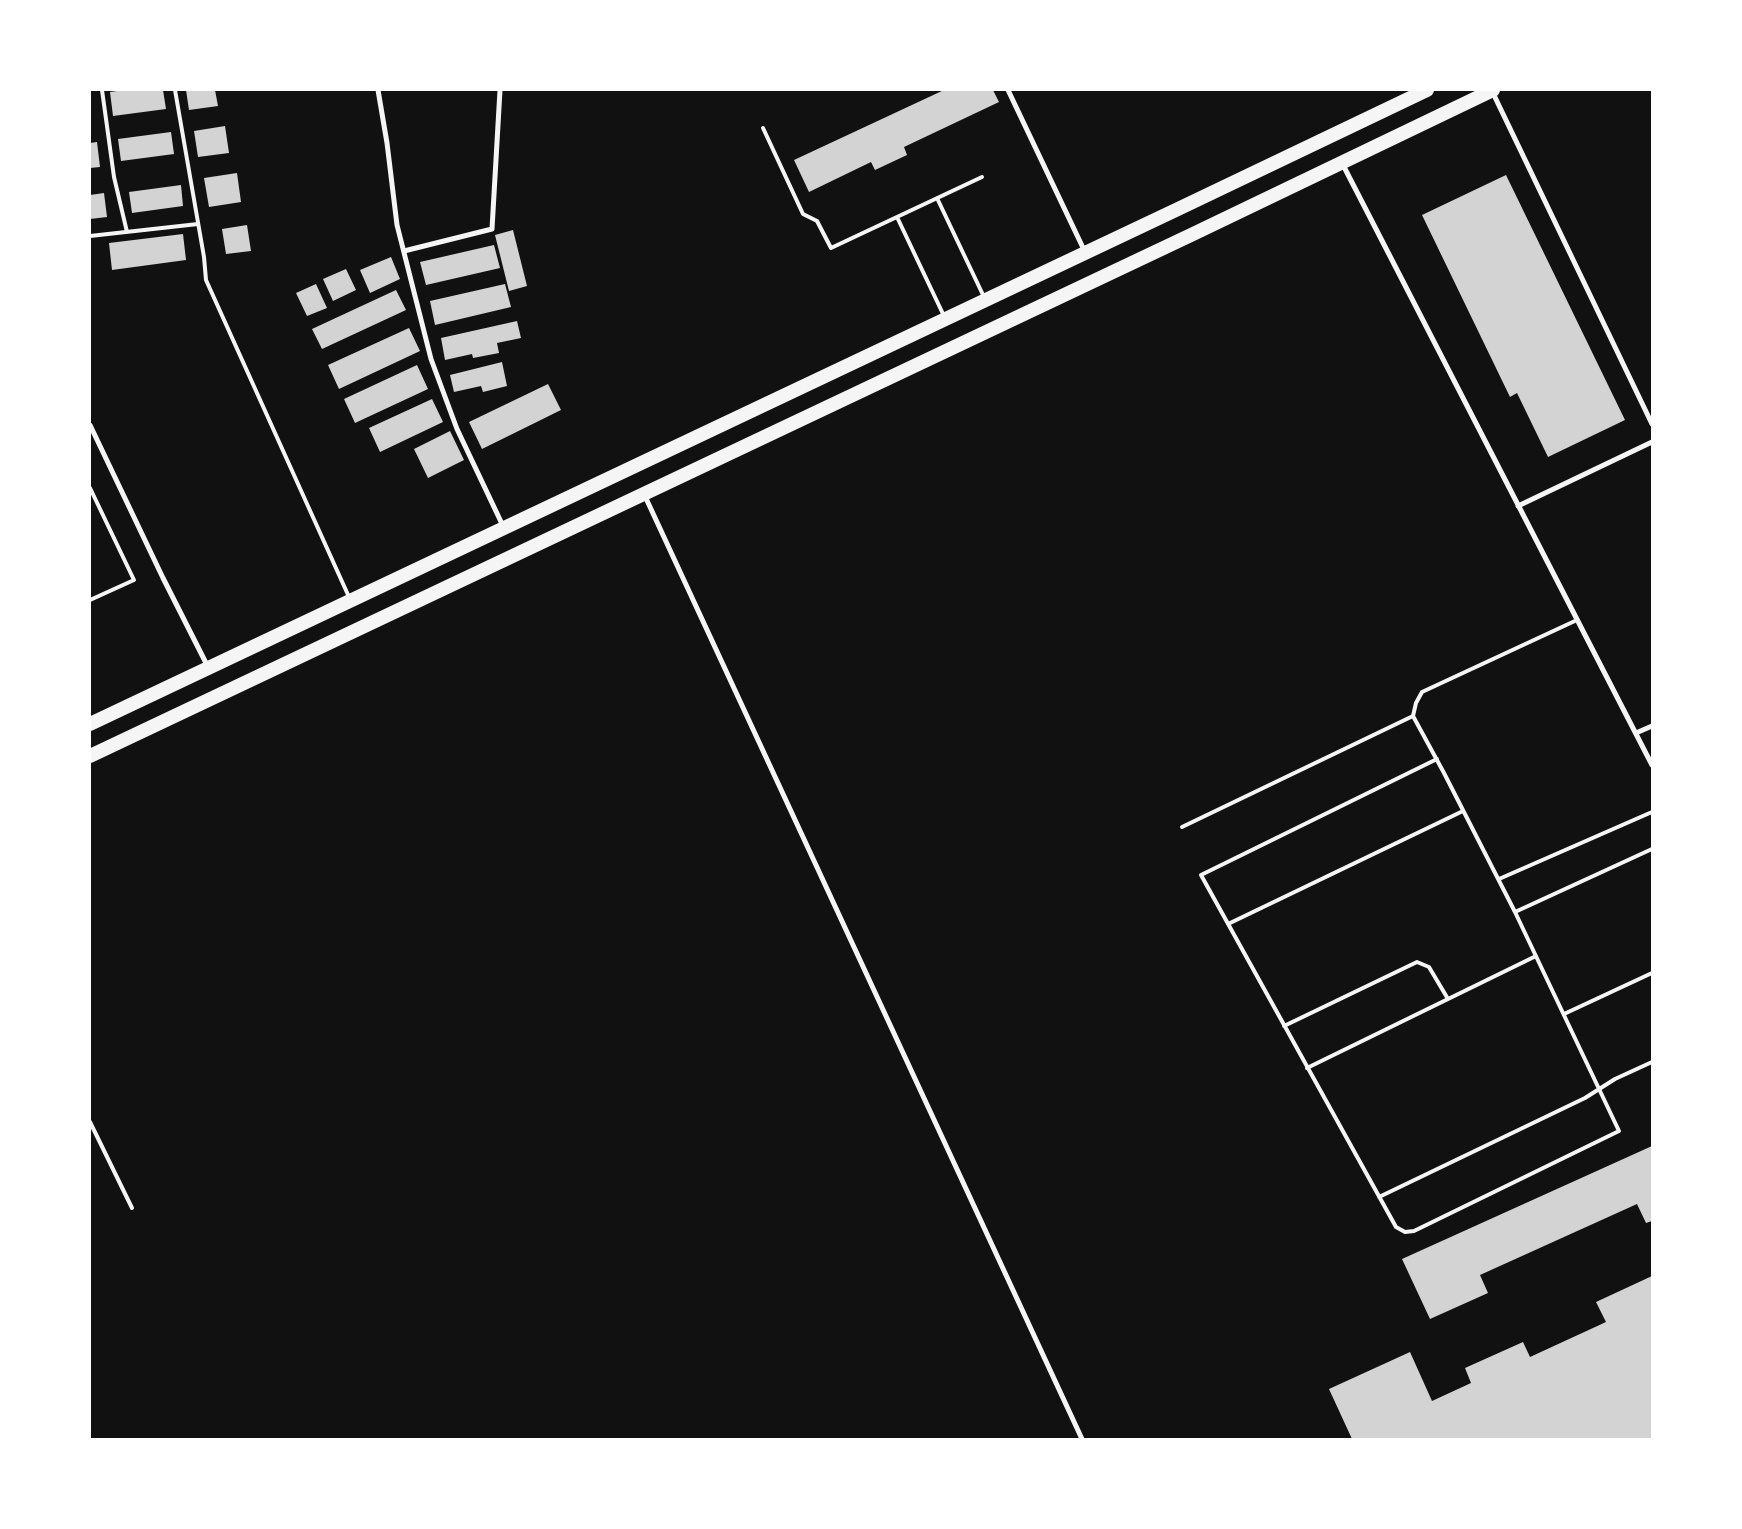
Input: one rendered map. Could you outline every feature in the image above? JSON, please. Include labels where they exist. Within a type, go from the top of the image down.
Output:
[{"type":"highway","points":[[91,721],[208,669],[1427,90]]},
{"type":"highway","points":[[90,756],[1492,90]]},
{"type":"street","points":[[378,90],[387,143],[397,225],[420,318],[443,394],[457,429],[504,529]]},
{"type":"street","points":[[404,251],[492,228],[500,90]]},
{"type":"street","points":[[1008,90],[1086,253]]},
{"type":"street","points":[[1492,90],[1652,424]]},
{"type":"street","points":[[1342,162],[1652,765]]},
{"type":"street","points":[[90,425],[208,669]]},
{"type":"street","points":[[1518,506],[1652,442]]},
{"type":"street","points":[[644,494],[1082,1439]]},
{"type":"street","points":[[1636,734],[1652,726]]},
{"type":"lane","points":[[102,90],[114,177],[127,232]]},
{"type":"lane","points":[[175,90],[206,280],[351,601]]},
{"type":"lane","points":[[763,128],[803,214],[817,221],[831,248],[982,177]]},
{"type":"lane","points":[[937,198],[986,301]]},
{"type":"lane","points":[[897,217],[946,319]]},
{"type":"lane","points":[[90,236],[198,224]]},
{"type":"lane","points":[[90,488],[134,580],[90,600]]},
{"type":"lane","points":[[1437,760],[1201,875],[1396,1228],[1405,1232],[1414,1231],[1619,1131],[1499,879],[1437,760],[1413,716],[1416,703],[1422,692],[1577,620]]},
{"type":"lane","points":[[1182,827],[1413,716]]},
{"type":"lane","points":[[1228,924],[1463,811]]},
{"type":"lane","points":[[1499,879],[1652,812]]},
{"type":"lane","points":[[1515,912],[1652,849]]},
{"type":"lane","points":[[1306,1068],[1536,956]]},
{"type":"lane","points":[[1284,1026],[1418,962],[1429,966],[1448,999]]},
{"type":"lane","points":[[1564,1014],[1652,973]]},
{"type":"lane","points":[[1379,1197],[1585,1098],[1615,1079],[1652,1062]]},
{"type":"lane","points":[[90,1122],[132,1208]]},
{"type":"building","points":[[163,90],[166,109],[113,116],[110,92]]},
{"type":"building","points":[[186,90],[215,90],[218,106],[189,110]]},
{"type":"building","points":[[944,90],[993,90],[999,102],[904,147],[907,155],[875,170],[871,162],[809,192],[794,160]]},
{"type":"building","points":[[225,126],[229,153],[198,157],[194,131]]},
{"type":"building","points":[[171,132],[174,154],[121,161],[118,139]]},
{"type":"building","points":[[97,142],[100,167],[90,168],[90,143]]},
{"type":"building","points":[[237,173],[241,202],[209,207],[204,178]]},
{"type":"building","points":[[1506,175],[1625,420],[1548,457],[1517,393],[1510,397],[1422,215]]},
{"type":"building","points":[[181,185],[183,206],[132,213],[129,192]]},
{"type":"building","points":[[104,193],[107,217],[90,219],[90,195]]},
{"type":"building","points":[[247,225],[251,251],[226,254],[222,229]]},
{"type":"building","points":[[513,230],[527,286],[509,291],[495,235]]},
{"type":"building","points":[[183,234],[186,260],[112,270],[109,243]]},
{"type":"building","points":[[494,245],[500,268],[426,285],[420,262]]},
{"type":"building","points":[[391,257],[400,279],[370,293],[360,270]]},
{"type":"building","points":[[346,269],[356,290],[333,301],[323,279]]},
{"type":"building","points":[[316,284],[327,308],[307,316],[296,293]]},
{"type":"building","points":[[505,284],[511,307],[435,325],[430,301]]},
{"type":"building","points":[[396,290],[406,310],[322,349],[312,329]]},
{"type":"building","points":[[517,321],[521,338],[497,343],[499,353],[473,358],[472,354],[445,360],[441,338]]},
{"type":"building","points":[[409,328],[420,351],[339,389],[328,365]]},
{"type":"building","points":[[502,362],[507,386],[483,392],[481,386],[454,392],[450,375]]},
{"type":"building","points":[[417,365],[428,389],[355,423],[344,399]]},
{"type":"building","points":[[548,384],[561,410],[482,449],[469,422]]},
{"type":"building","points":[[432,399],[443,422],[380,452],[369,428]]},
{"type":"building","points":[[450,431],[464,460],[428,478],[414,449]]},
{"type":"building","points":[[1652,1146],[1652,1221],[1646,1223],[1637,1204],[1480,1275],[1488,1293],[1430,1319],[1402,1259]]},
{"type":"building","points":[[1652,1276],[1652,1439],[1352,1439],[1329,1389],[1410,1352],[1432,1401],[1471,1383],[1465,1368],[1523,1342],[1530,1357],[1606,1322],[1596,1302]]}]
